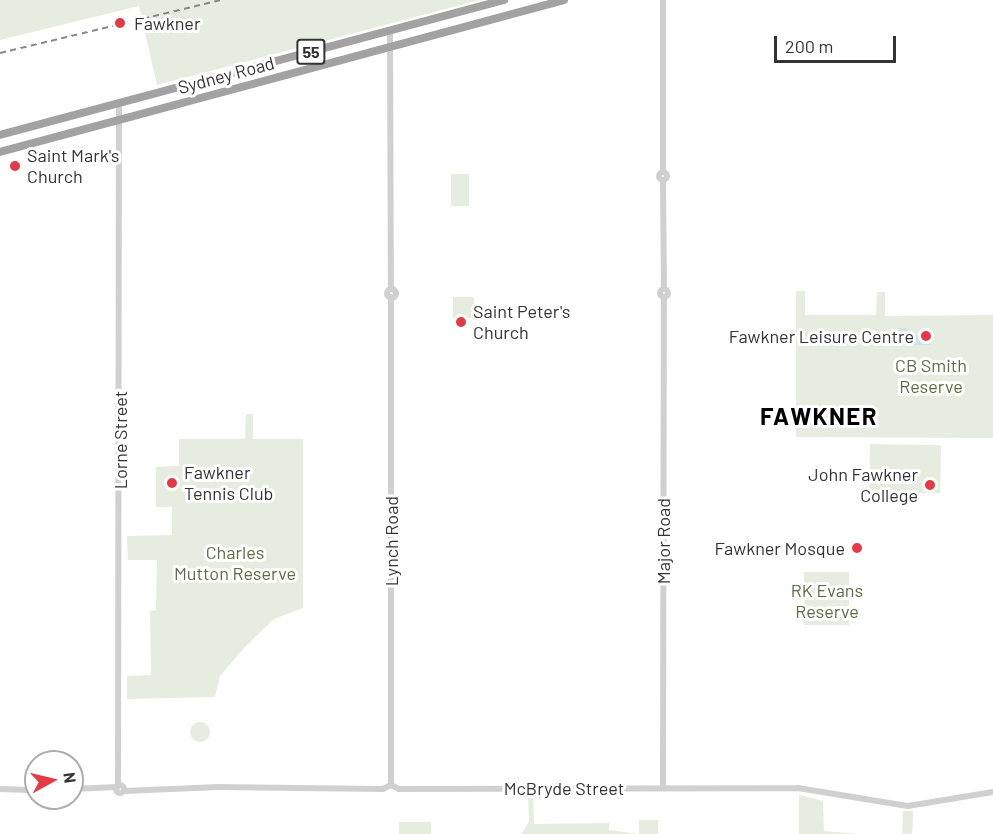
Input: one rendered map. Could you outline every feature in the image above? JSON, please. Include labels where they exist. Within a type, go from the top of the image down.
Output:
[{"type":"highway","name":"Sydney Road","points":[[0,135],[504,0]]},
{"type":"highway","name":"Sydney Road","points":[[0,152],[564,0]]},
{"type":"street","name":"Major Road","points":[[663,0],[663,172],[668,176],[663,180],[664,288],[660,294],[664,297],[663,785]]},
{"type":"street","points":[[390,31],[391,48]]},
{"type":"street","name":"Lynch Road","points":[[391,48],[391,288],[395,293],[391,297],[391,785]]},
{"type":"street","name":"Lorne Street","points":[[119,104],[121,788]]},
{"type":"street","name":"McBryde Street","points":[[84,789],[383,789],[391,785],[399,789],[663,785],[798,788],[908,806],[993,792]]},
{"type":"street","points":[[2,790],[24,790]]},
{"type":"green space","points":[[0,0],[480,0],[157,85],[139,6],[0,40]]},
{"type":"green space","points":[[451,174],[469,174],[469,206],[451,206]]},
{"type":"green space","name":"CB Smith Reserve","points":[[796,291],[805,291],[805,315],[876,315],[877,292],[885,292],[885,316],[993,315],[993,438],[796,437]]},
{"type":"green space","points":[[453,297],[474,297],[474,318],[453,318]]},
{"type":"green space","name":"Charles Mutton Reserve","points":[[246,414],[253,414],[253,439],[303,439],[303,608],[274,619],[245,647],[220,676],[215,697],[127,699],[127,676],[151,675],[150,611],[156,610],[157,560],[128,560],[127,536],[172,535],[172,507],[156,507],[156,467],[179,466],[179,439],[245,439]]},
{"type":"green space","points":[[870,444],[941,445],[940,493],[869,492]]},
{"type":"green space","name":"RK Evans Reserve","points":[[804,572],[849,572],[849,625],[804,625]]},
{"type":"green space","points":[[200,722],[207,725],[210,732],[207,739],[200,742],[193,739],[190,732],[193,725]]},
{"type":"green space","points":[[528,795],[533,795],[534,824],[609,823],[609,830],[639,834],[521,834],[529,822]]},
{"type":"green space","points":[[799,795],[823,801],[824,831],[857,834],[799,834]]},
{"type":"green space","points":[[903,811],[913,811],[912,834],[902,834]]},
{"type":"green space","points":[[639,820],[658,820],[658,834],[639,834]]},
{"type":"green space","points":[[399,822],[431,822],[431,834],[399,834]]},
{"type":"water","points":[[898,328],[907,328],[907,336],[930,335],[930,345],[898,345]]},
{"type":"railway","points":[[0,53],[221,0]]},
{"type":"place","name":"Fawkner","points":[[120,23]]},
{"type":"place","name":"Saint Mark's Church","points":[[15,166]]},
{"type":"place","name":"Saint Peter's Church","points":[[461,322]]},
{"type":"place","name":"Fawkner Leisure Centre","points":[[926,336]]},
{"type":"place","name":"Fawkner Tennis Club","points":[[172,483]]},
{"type":"place","name":"John Fawkner College","points":[[930,485]]},
{"type":"place","name":"Fawkner Mosque","points":[[857,548]]},
{"type":"district","name":"FAWKNER","points":[[819,416]]}]
